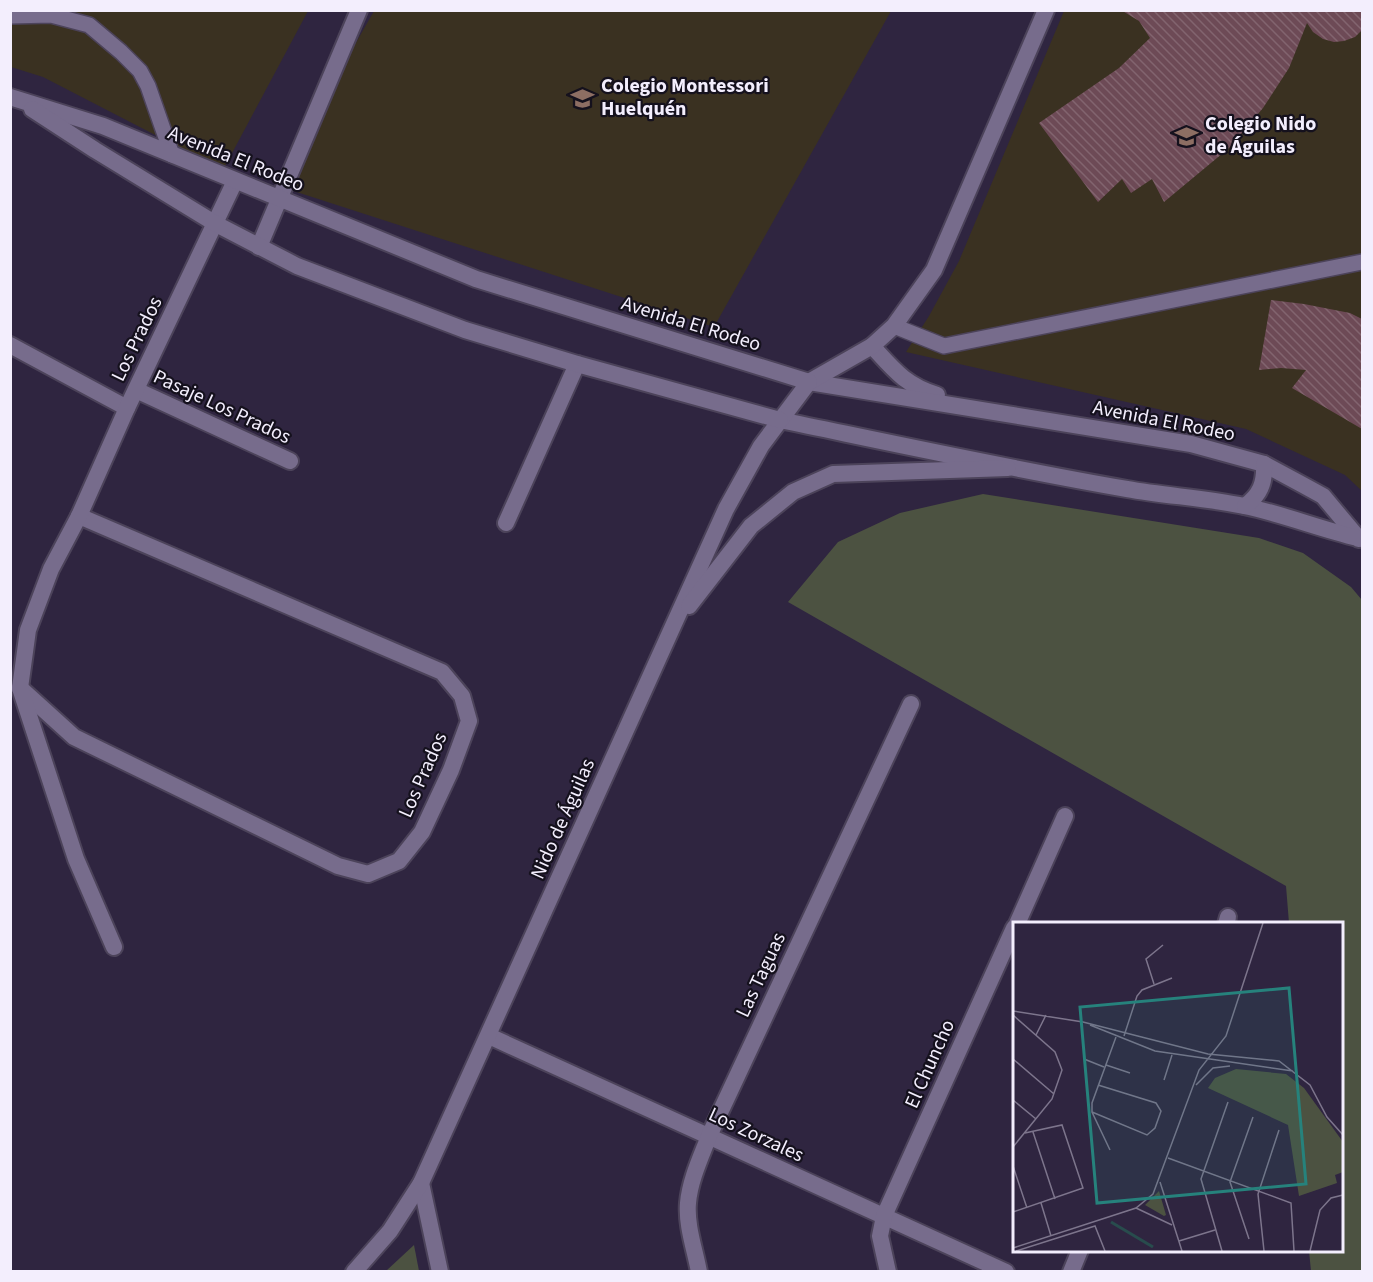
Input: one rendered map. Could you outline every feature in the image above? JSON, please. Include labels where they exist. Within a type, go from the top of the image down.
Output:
[{"type":"street","points":[[260,247],[359,10]]},
{"type":"street","points":[[808,382],[872,346],[894,326],[934,270],[1046,10]]},
{"type":"street","name":"Avenida El Rodeo","points":[[13,97],[103,126],[476,279],[808,382],[1191,444],[1264,464],[1323,496],[1360,539]]},
{"type":"street","name":"Avenida El Rodeo","points":[[13,97],[94,150],[216,224],[260,247],[297,266],[465,330],[577,364],[780,420],[1008,468],[1131,490],[1245,506],[1360,539]]},
{"type":"street","name":"Los Prados","points":[[114,947],[76,859],[20,688],[28,630],[51,568],[79,516],[235,182]]},
{"type":"street","points":[[10,345],[128,408]]},
{"type":"street","points":[[872,346],[896,373],[917,389],[983,410]]},
{"type":"street","points":[[507,523],[577,364]]},
{"type":"street","name":"Nido de Águilas","points":[[354,1272],[390,1231],[421,1183],[742,477],[808,382]]},
{"type":"street","name":"Pasaje Los Prados","points":[[136,390],[290,461]]},
{"type":"street","points":[[1245,506],[1252,501],[1262,487],[1265,476],[1264,464]]},
{"type":"street","points":[[672,629],[751,526],[793,492],[833,474],[1008,468]]},
{"type":"street","name":"Los Prados","points":[[20,688],[74,737],[338,867],[368,874],[399,861],[422,832],[451,770],[470,721],[462,696],[442,672],[79,516]]},
{"type":"street","name":"Las Taguas","points":[[699,1272],[689,1223],[689,1191],[709,1136],[911,704]]},
{"type":"street","points":[[1018,922],[1065,816]]},
{"type":"street","name":"El Chuncho","points":[[884,1216],[1013,930]]},
{"type":"street","name":"Los Zorzales","points":[[489,1036],[1006,1272]]},
{"type":"street","points":[[421,1183],[440,1272]]},
{"type":"street","points":[[884,1216],[880,1236],[888,1272]]},
{"type":"street","points":[[1071,1272],[1080,1252]]},
{"type":"lane","points":[[10,16],[51,15],[89,25],[121,52],[140,72],[148,86],[172,155]]},
{"type":"lane","points":[[894,326],[944,346],[1362,262]]},
{"type":"shaded area","points":[[11,11],[308,11],[223,170],[43,77],[11,67]]},
{"type":"shaded area","name":"Colegio Montessori Huelquén","points":[[374,11],[891,11],[714,327],[275,185]]},
{"type":"shaded area","name":"Colegio Nido de Águilas","points":[[1064,11],[1362,11],[1362,491],[1345,475],[1246,429],[906,352],[959,261]]},
{"type":"green space","points":[[983,494],[1259,538],[1303,553],[1351,587],[1362,600],[1362,1271],[1311,1271],[1309,1252],[1343,1252],[1343,922],[1289,922],[1286,886],[788,602],[838,542],[900,513]]},
{"type":"green space","points":[[414,1245],[419,1271],[386,1271]]},
{"type":"building","points":[[1121,10],[1362,10],[1362,30],[1355,37],[1334,42],[1323,39],[1313,32],[1307,23],[1289,68],[1263,108],[1229,148],[1164,202],[1152,179],[1131,193],[1122,179],[1098,202],[1039,123],[1119,68],[1150,38],[1139,21]]},
{"type":"building","points":[[1271,300],[1350,313],[1362,319],[1362,429],[1292,388],[1306,370],[1281,368],[1259,370]]},
{"type":"place","name":"Colegio Montessori Huelquén","points":[[583,98]]},
{"type":"place","name":"Colegio Nido de Águilas","points":[[1187,136]]}]
